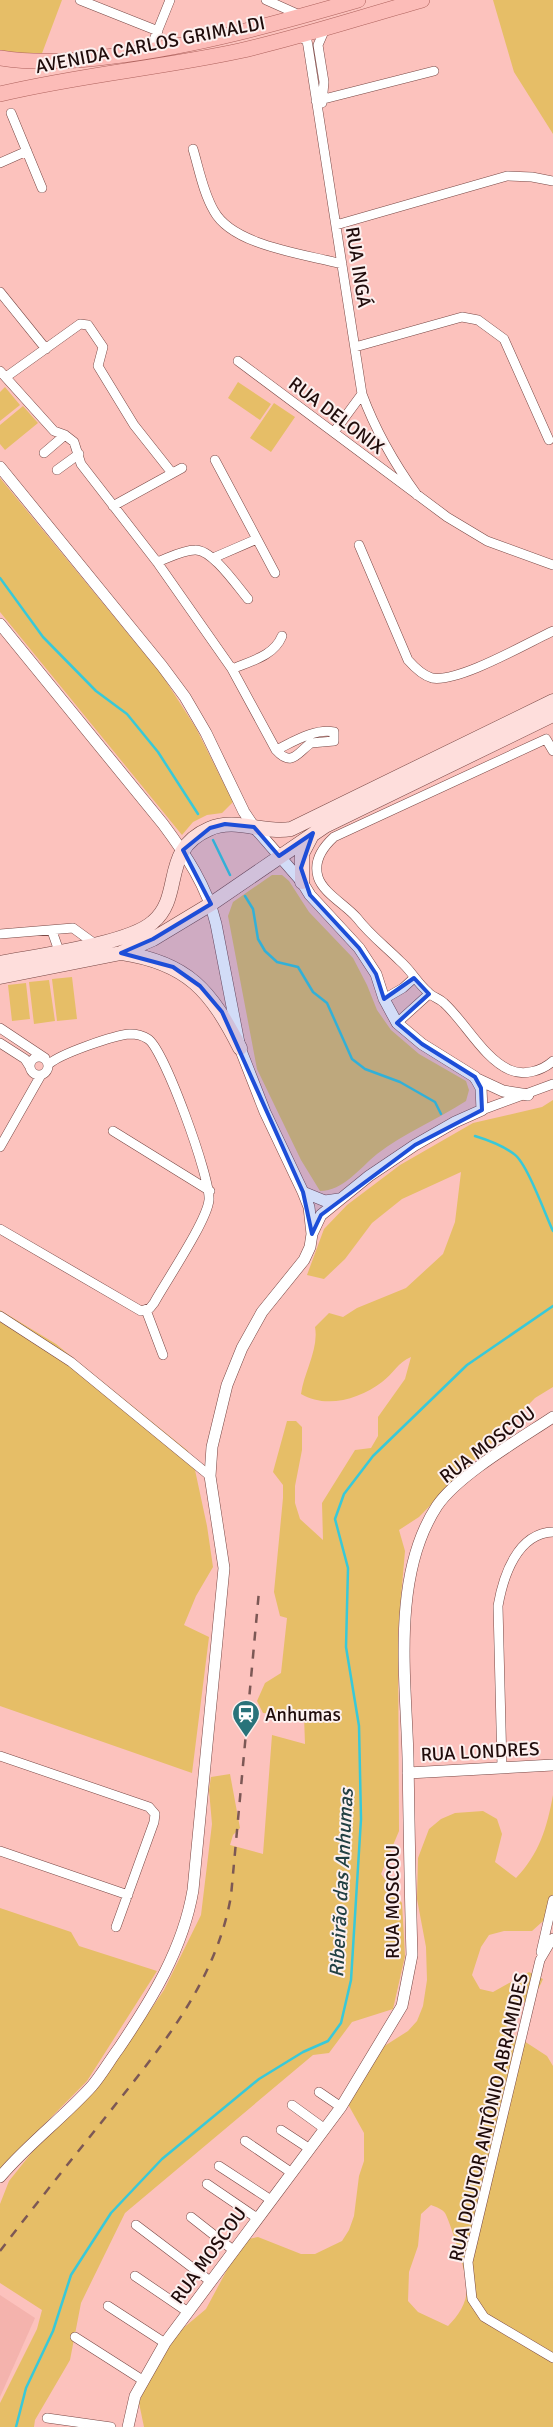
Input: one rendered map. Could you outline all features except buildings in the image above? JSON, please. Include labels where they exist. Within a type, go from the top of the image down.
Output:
[{"type":"main road","name":"AVENIDA CARLOS GRIMALDI","points":[[0,58],[46,62],[149,52],[193,44],[298,10],[358,0]]},
{"type":"main road","points":[[345,21],[351,14],[383,0]]},
{"type":"main road","name":"AVENIDA CARLOS GRIMALDI","points":[[0,94],[58,81],[193,60],[297,35],[422,0]]},
{"type":"main road","points":[[297,35],[295,24],[298,10]]},
{"type":"main road","points":[[0,962],[95,944],[144,929],[154,922],[168,898],[174,868],[183,850],[197,835],[210,828],[225,824],[277,831],[297,826],[553,701]]},
{"type":"main road","points":[[0,977],[121,953],[153,939],[211,904],[313,833],[553,715]]},
{"type":"main road","points":[[302,882],[302,854],[313,833]]},
{"type":"main road","points":[[121,953],[158,961],[173,967],[200,986],[222,1012],[240,1048]]},
{"type":"street","points":[[80,0],[158,30]]},
{"type":"street","points":[[149,52],[170,0]]},
{"type":"street","points":[[266,0],[298,10]]},
{"type":"street","points":[[319,100],[324,82],[318,45],[322,32],[326,27]]},
{"type":"street","points":[[297,35],[307,41],[319,100]]},
{"type":"street","points":[[319,100],[434,71]]},
{"type":"street","name":"RUA INGÁ","points":[[319,100],[320,128],[362,394],[374,427],[392,460],[417,495]]},
{"type":"street","points":[[11,113],[42,188]]},
{"type":"street","points":[[194,149],[207,196],[215,213],[230,228],[247,239],[342,264]]},
{"type":"street","points":[[0,163],[27,151]]},
{"type":"street","points":[[336,225],[507,176],[532,177],[553,181]]},
{"type":"street","points":[[0,292],[46,349]]},
{"type":"street","points":[[355,347],[462,317],[478,320],[504,339],[549,440]]},
{"type":"street","points":[[172,473],[134,425],[98,366],[103,347],[88,325],[80,324],[46,349],[3,374],[54,431],[65,435],[74,442],[81,464],[157,562],[232,669],[276,750],[289,758],[296,757],[311,743],[334,741],[336,737],[334,732],[321,732],[276,750]]},
{"type":"street","name":"RUA DELONIX","points":[[238,361],[447,517],[487,541],[553,565]]},
{"type":"street","points":[[334,432],[362,394]]},
{"type":"street","points":[[44,453],[65,435]]},
{"type":"street","points":[[57,470],[79,454]]},
{"type":"street","points":[[215,460],[275,573]]},
{"type":"street","points":[[0,467],[185,696],[206,733],[244,812],[254,827],[302,882],[310,896],[359,948],[376,974],[384,999],[397,1022],[422,1044],[475,1077],[503,1091],[528,1095]]},
{"type":"street","points":[[113,506],[182,468]]},
{"type":"street","points":[[213,558],[257,539]]},
{"type":"street","points":[[358,545],[408,660],[418,671],[432,678],[445,678],[463,673],[553,631]]},
{"type":"street","points":[[157,562],[192,550],[202,550],[213,558],[248,599]]},
{"type":"street","points":[[0,624],[94,737],[183,850],[211,904],[240,1048],[265,1112],[309,1207],[312,1234],[310,1247],[304,1260],[262,1312],[234,1366],[227,1385],[212,1447],[210,1476],[224,1568],[188,1916],[169,1966],[133,2026],[93,2085],[0,2177]]},
{"type":"street","points":[[232,669],[272,652],[278,646],[282,636]]},
{"type":"street","points":[[537,722],[553,751]]},
{"type":"street","points":[[546,739],[334,837],[319,854],[317,865],[318,878],[329,892],[349,909],[380,945],[402,962],[429,994],[444,1003],[502,1066],[512,1071],[526,1072],[538,1070],[553,1061]]},
{"type":"street","points":[[0,934],[74,928],[95,944]]},
{"type":"street","points":[[52,931],[59,951]]},
{"type":"street","points":[[384,999],[403,988],[414,978]]},
{"type":"street","points":[[397,1022],[429,994]]},
{"type":"street","points":[[0,1028],[39,1052],[47,1061],[47,1071],[41,1076],[0,1147]]},
{"type":"street","points":[[0,1229],[135,1309],[146,1310],[154,1303],[206,1212],[210,1191],[205,1170],[162,1058],[149,1039],[140,1034],[121,1035],[47,1061]]},
{"type":"street","points":[[0,1043],[26,1059],[33,1073],[41,1076]]},
{"type":"street","points":[[30,1067],[34,1058],[40,1056],[47,1061]]},
{"type":"street","points":[[475,1077],[480,1088],[482,1110]]},
{"type":"street","points":[[312,1234],[322,1215],[339,1199],[415,1144],[455,1122],[482,1110],[528,1095],[553,1084]]},
{"type":"street","points":[[114,1131],[210,1191]]},
{"type":"street","points":[[303,1192],[324,1200],[339,1199]]},
{"type":"street","points":[[146,1310],[163,1355]]},
{"type":"street","points":[[0,1316],[71,1362],[210,1476]]},
{"type":"street","name":"RUA MOSCOU","points":[[128,2427],[135,2396],[165,2344],[341,2107],[402,2006],[412,1954],[405,1624],[411,1568],[427,1523],[438,1505],[456,1485],[553,1417]]},
{"type":"street","points":[[502,1767],[498,1606],[502,1586],[508,1568],[526,1544],[547,1532],[553,1532]]},
{"type":"street","points":[[0,1756],[150,1807],[155,1814],[154,1822],[116,1927]]},
{"type":"street","name":"RUA LONDRES","points":[[408,1773],[553,1765]]},
{"type":"street","points":[[0,1852],[128,1894]]},
{"type":"street","name":"RUA DOUTOR ANTÔNIO ABRAMIDES","points":[[553,1900],[468,2262],[472,2299],[484,2317],[553,2358]]},
{"type":"street","name":"RUA DOUTOR ANTÔNIO ABRAMIDES","points":[[540,1960],[553,1938]]},
{"type":"street","points":[[319,2092],[341,2107]]},
{"type":"street","points":[[292,2105],[325,2129]]},
{"type":"street","points":[[281,2130],[310,2149]]},
{"type":"street","points":[[245,2141],[292,2173]]},
{"type":"street","points":[[219,2166],[271,2200]]},
{"type":"street","points":[[207,2184],[257,2218]]},
{"type":"street","points":[[190,2217],[233,2250]]},
{"type":"street","points":[[136,2225],[210,2281]]},
{"type":"street","points":[[134,2276],[188,2312]]},
{"type":"street","points":[[108,2306],[165,2344]]},
{"type":"street","points":[[75,2337],[144,2381]]},
{"type":"street","points":[[46,2418],[111,2427]]},
{"type":"highlighted area","points":[[225,824],[254,827],[279,856],[313,833],[301,868],[310,895],[359,948],[376,974],[384,999],[414,978],[429,994],[397,1023],[422,1044],[475,1077],[481,1088],[482,1110],[415,1145],[321,1215],[312,1234],[303,1192],[222,1012],[200,986],[173,967],[121,953],[153,939],[211,904],[183,850],[210,828]]},
{"type":"shaded area","points":[[0,0],[62,0],[41,56],[0,51]]},
{"type":"shaded area","points":[[493,0],[553,0],[553,134],[514,72]]},
{"type":"shaded area","points":[[238,382],[271,404],[260,420],[228,398]]},
{"type":"shaded area","points":[[5,387],[20,405],[0,421],[0,392]]},
{"type":"shaded area","points":[[274,403],[295,417],[271,452],[250,438]]},
{"type":"shaded area","points":[[23,406],[38,423],[5,450],[0,444],[0,425]]},
{"type":"shaded area","points":[[0,478],[162,675],[196,728],[233,802],[222,813],[207,815],[193,822],[182,835],[0,612]]},
{"type":"shaded area","points":[[272,875],[282,875],[289,881],[309,912],[353,958],[377,1010],[391,1030],[419,1054],[466,1081],[469,1090],[466,1101],[387,1146],[344,1183],[328,1190],[320,1191],[301,1160],[257,1069],[228,916],[233,902]]},
{"type":"shaded area","points":[[72,977],[77,1019],[57,1021],[52,979]]},
{"type":"shaded area","points":[[49,980],[55,1021],[34,1024],[29,982]]},
{"type":"shaded area","points":[[26,983],[30,1019],[12,1021],[8,985]]},
{"type":"shaded area","points":[[553,1100],[553,1387],[535,1398],[419,1517],[399,1530],[405,1551],[398,1632],[399,1831],[381,1874],[402,1903],[405,1956],[393,2009],[352,2022],[329,2053],[313,2055],[125,2213],[81,2303],[70,2360],[35,2420],[34,2427],[0,2427],[0,2403],[37,2329],[42,2310],[0,2283],[0,2204],[9,2181],[33,2151],[96,2090],[164,1990],[201,1915],[212,1824],[209,1790],[211,1777],[230,1774],[240,1828],[233,1835],[230,1845],[263,1854],[272,1735],[305,1744],[304,1716],[263,1713],[257,1701],[265,1683],[281,1673],[287,1618],[280,1616],[274,1592],[283,1485],[273,1472],[287,1421],[296,1421],[302,1427],[302,1450],[295,1486],[295,1503],[300,1519],[323,1540],[322,1503],[355,1450],[371,1448],[378,1436],[378,1417],[405,1379],[411,1357],[403,1362],[386,1379],[364,1393],[343,1400],[321,1401],[311,1398],[301,1394],[315,1344],[315,1327],[329,1313],[343,1317],[357,1308],[406,1288],[443,1254],[455,1222],[461,1172],[402,1199],[372,1223],[345,1259],[324,1279],[307,1275],[324,1229],[347,1205],[400,1165],[473,1123],[542,1107]]},
{"type":"shaded area","points":[[0,1310],[56,1344],[188,1451],[195,1470],[207,1526],[213,1567],[196,1596],[184,1625],[209,1637],[192,1773],[0,1706]]},
{"type":"shaded area","points":[[553,1795],[553,1917],[542,1922],[532,1931],[504,1931],[489,1935],[481,1947],[472,1975],[480,1989],[493,1992],[529,1972],[543,1979],[536,1992],[506,2017],[507,2030],[547,2056],[553,2066],[553,2427],[144,2427],[139,2403],[154,2364],[181,2330],[206,2309],[243,2240],[258,2237],[301,2254],[315,2254],[342,2241],[349,2230],[354,2216],[359,2176],[364,2161],[364,2133],[349,2106],[349,2092],[375,2052],[408,2031],[417,2021],[423,2006],[427,1980],[426,1947],[417,1899],[418,1858],[429,1829],[441,1819],[455,1813],[483,1811],[497,1819],[502,1834],[495,1862],[516,1878],[531,1860],[541,1840]],"holes":[[[431,2205],[445,2213],[467,2282],[467,2294],[464,2304],[448,2326],[418,2312],[408,2301],[409,2272],[418,2246],[421,2214]]]},
{"type":"shaded area","points":[[0,1908],[71,1932],[79,1946],[157,1971],[87,2081],[0,2169]]},
{"type":"shaded area","points":[[0,2295],[35,2318],[0,2397]]},
{"type":"waterway","points":[[0,578],[43,637],[96,691],[127,714],[158,752],[198,814]]},
{"type":"waterway","points":[[213,840],[230,875]]},
{"type":"waterway","points":[[245,896],[253,909],[258,939],[265,951],[277,962],[298,967],[313,992],[327,1003],[352,1059],[365,1069],[400,1082],[435,1102],[441,1114]]},
{"type":"waterway","points":[[475,1136],[505,1148],[519,1159],[530,1178],[553,1231]]},
{"type":"waterway","name":"Ribeirão das Anhumas","points":[[16,2427],[26,2388],[53,2331],[71,2275],[111,2213],[162,2159],[259,2079],[303,2052],[328,2041],[341,2023],[351,1980],[361,1819],[359,1726],[346,1647],[348,1568],[335,1519],[344,1494],[373,1456],[467,1365],[553,1306]]},
{"type":"railway","points":[[0,2251],[166,2038],[184,2012],[213,1957],[224,1927],[231,1896],[259,1591]]},
{"type":"place","name":"Anhumas","points":[[246,1738]]}]
